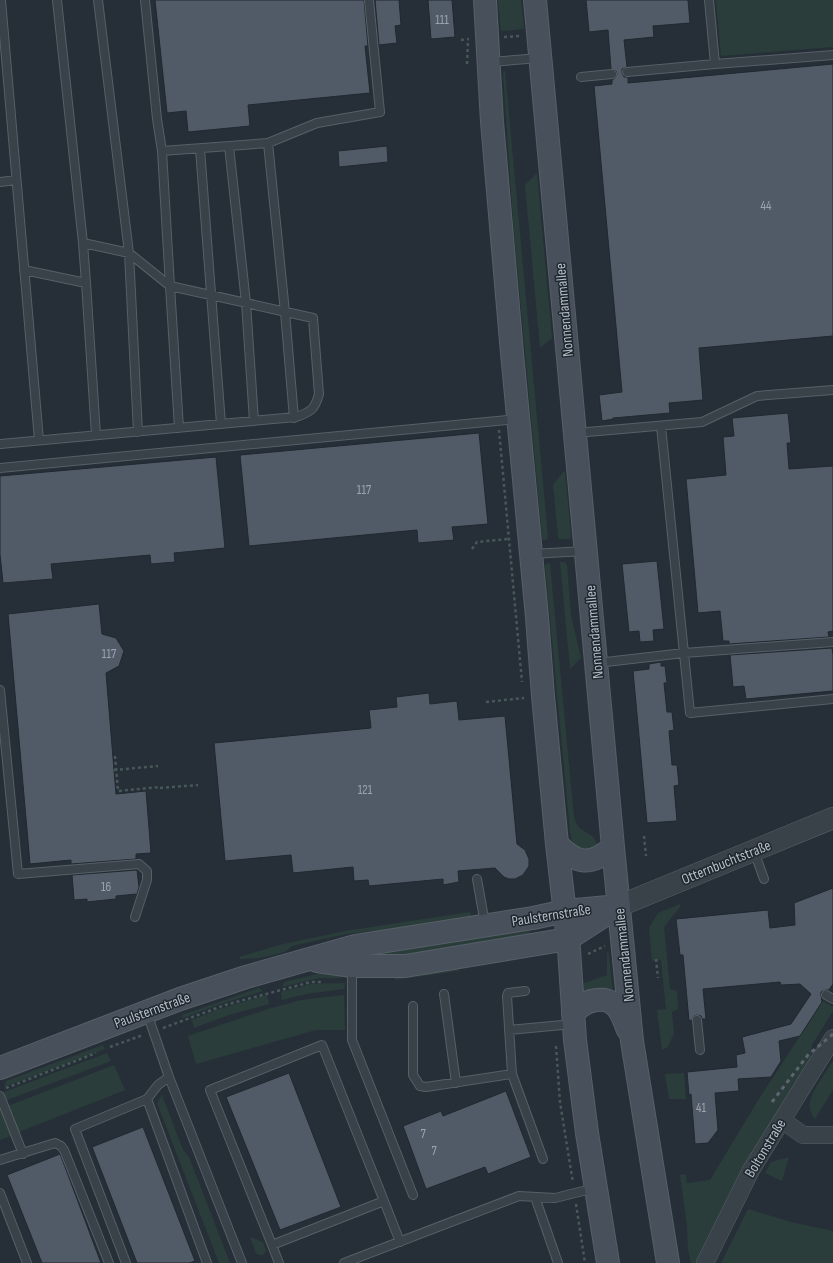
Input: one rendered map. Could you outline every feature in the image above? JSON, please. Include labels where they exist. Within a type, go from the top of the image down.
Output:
[{"type":"main road","points":[[485,0],[508,420],[531,554],[557,844],[568,939],[568,1021],[578,1074],[608,1263]]},
{"type":"main road","name":"Nonnendammallee","points":[[535,0],[632,1041],[639,1062],[668,1263]]},
{"type":"main road","points":[[557,844],[566,854],[577,860],[589,860],[602,856],[613,847]]},
{"type":"main road","name":"Paulsternstraße","points":[[0,1068],[150,1022],[180,999],[246,977],[355,946],[485,926],[565,911],[619,906]]},
{"type":"main road","name":"Paulsternstraße","points":[[307,960],[352,966],[405,966],[568,939],[619,906]]},
{"type":"main road","points":[[568,1021],[580,1007],[590,1001],[602,1000],[612,1003],[622,1016],[632,1041]]},
{"type":"street","name":"Otternbuchtstraße","points":[[619,906],[833,818]]},
{"type":"street","name":"Boltonstraße","points":[[705,1263],[751,1170],[832,1040]]},
{"type":"street","points":[[782,1120],[804,1136],[833,1135]]},
{"type":"lane","points":[[1,0],[39,440]]},
{"type":"lane","points":[[56,0],[86,283],[96,435]]},
{"type":"lane","points":[[98,0],[128,253],[138,432]]},
{"type":"lane","points":[[145,0],[157,119],[162,151],[179,428]]},
{"type":"lane","points":[[162,151],[268,143],[317,123],[380,112],[369,0]]},
{"type":"lane","points":[[709,0],[715,64]]},
{"type":"lane","points":[[627,72],[833,55]]},
{"type":"lane","points":[[489,62],[541,58]]},
{"type":"lane","points":[[581,77],[612,74]]},
{"type":"lane","points":[[268,143],[294,418]]},
{"type":"lane","points":[[229,146],[246,303],[254,421]]},
{"type":"lane","points":[[200,149],[221,424]]},
{"type":"lane","points":[[0,182],[16,180]]},
{"type":"lane","points":[[0,444],[294,418],[307,414],[316,404],[319,394],[313,318],[170,286],[128,253],[82,243]]},
{"type":"lane","points":[[24,270],[86,283]]},
{"type":"lane","points":[[576,433],[702,422],[757,396],[833,390]]},
{"type":"lane","points":[[0,468],[508,420]]},
{"type":"lane","points":[[661,426],[690,713],[833,699]]},
{"type":"lane","points":[[531,554],[587,551]]},
{"type":"lane","points":[[597,663],[684,653],[833,642]]},
{"type":"lane","points":[[0,690],[18,874],[139,864],[147,871],[147,880],[135,917]]},
{"type":"lane","points":[[754,851],[764,879]]},
{"type":"lane","points":[[477,880],[485,926]]},
{"type":"lane","points":[[352,966],[352,1040],[413,1195]]},
{"type":"lane","points":[[524,991],[508,993],[507,996],[512,1074],[544,1159]]},
{"type":"lane","points":[[444,994],[456,1083]]},
{"type":"lane","points":[[413,1006],[413,1076],[420,1086],[423,1087],[456,1083],[512,1074]]},
{"type":"lane","points":[[697,1020],[700,1050]]},
{"type":"lane","points":[[509,1030],[568,1021]]},
{"type":"lane","points":[[150,1022],[169,1077],[242,1263]]},
{"type":"lane","points":[[279,1263],[210,1090],[322,1045],[400,1242]]},
{"type":"lane","points":[[126,1263],[74,1129],[147,1099],[158,1085],[169,1077]]},
{"type":"lane","points":[[0,1096],[23,1154]]},
{"type":"lane","points":[[147,1099],[207,1263]]},
{"type":"lane","points":[[0,1160],[55,1143],[61,1146],[64,1150],[109,1263]]},
{"type":"lane","points":[[344,1263],[519,1196],[554,1198],[596,1188]]},
{"type":"lane","points":[[0,1193],[26,1263]]},
{"type":"lane","points":[[535,1197],[558,1263]]},
{"type":"lane","points":[[272,1245],[384,1201]]},
{"type":"path","points":[[460,40],[538,35]]},
{"type":"path","points":[[508,420],[508,539],[522,682]]},
{"type":"path","points":[[472,549],[477,542],[508,539]]},
{"type":"path","points":[[486,702],[524,698],[524,706]]},
{"type":"path","points":[[115,756],[118,791],[198,785]]},
{"type":"path","points":[[115,770],[158,766]]},
{"type":"path","points":[[644,836],[646,856]]},
{"type":"path","points":[[585,955],[606,946]]},
{"type":"path","points":[[656,959],[658,978]]},
{"type":"path","points":[[105,1049],[150,1022],[225,1005],[311,982],[324,982]]},
{"type":"path","points":[[568,1021],[556,1060],[560,1102],[585,1263]]},
{"type":"path","points":[[0,1091],[98,1052]]},
{"type":"green space","points":[[498,0],[521,0],[524,29],[501,31]]},
{"type":"green space","points":[[716,0],[833,0],[833,47],[721,56]]},
{"type":"green space","points":[[504,71],[548,537],[545,540],[543,540],[542,537],[513,220]]},
{"type":"green space","points":[[537,173],[552,338],[540,348],[525,185]]},
{"type":"green space","points":[[563,472],[565,472],[571,536],[570,539],[559,539],[558,537],[553,485]]},
{"type":"green space","points":[[560,562],[565,562],[567,565],[571,616],[581,658],[570,669]]},
{"type":"green space","points":[[548,563],[550,564],[574,817],[579,827],[592,836],[598,844],[594,849],[582,849],[576,845],[573,845],[570,832],[545,565]]},
{"type":"green space","points":[[680,904],[680,907],[664,927],[670,989],[677,991],[678,1009],[672,1012],[674,1033],[668,1047],[662,1050],[657,1010],[666,1009],[661,960],[652,961],[649,928],[658,913]]},
{"type":"green space","points":[[470,912],[472,920],[378,935],[372,931],[346,934],[292,946],[285,952],[260,958],[240,959],[239,957],[279,945],[345,931]]},
{"type":"green space","points":[[529,926],[529,934],[387,957],[358,955]]},
{"type":"green space","points":[[607,951],[609,955],[613,992],[583,995],[579,985],[607,975]]},
{"type":"green space","points":[[458,967],[459,971],[395,980],[395,975]]},
{"type":"green space","points":[[321,973],[341,973],[341,978],[320,978],[282,987],[284,982]]},
{"type":"green space","points":[[345,983],[344,989],[306,994],[282,1000],[281,992],[311,984]]},
{"type":"green space","points":[[259,988],[263,991],[183,1018],[182,1015]]},
{"type":"green space","points":[[267,995],[269,1004],[229,1015],[194,1028],[192,1020],[216,1010]]},
{"type":"green space","points":[[344,995],[345,1030],[316,1030],[196,1064],[188,1036],[268,1009],[301,1000]]},
{"type":"green space","points":[[823,1001],[833,1007],[833,1011],[812,1045],[811,1058],[698,1263],[691,1263],[688,1249],[687,1226],[680,1175],[686,1174],[687,1183],[710,1180],[757,1102]]},
{"type":"green space","points":[[103,1045],[105,1049],[4,1087],[6,1081]]},
{"type":"green space","points":[[107,1053],[111,1061],[7,1100],[4,1092]]},
{"type":"green space","points":[[833,1061],[833,1090],[815,1119],[810,1110],[810,1100],[819,1082]]},
{"type":"green space","points":[[114,1065],[125,1090],[19,1132],[8,1106]]},
{"type":"green space","points":[[684,1073],[686,1099],[669,1099],[665,1074]]},
{"type":"green space","points":[[162,1095],[183,1150],[189,1157],[230,1263],[219,1263],[157,1103]]},
{"type":"green space","points":[[0,1108],[11,1136],[0,1140]]},
{"type":"green space","points":[[789,1157],[782,1181],[765,1173],[771,1162]]},
{"type":"green space","points":[[748,1209],[791,1222],[833,1231],[833,1263],[721,1263]]},
{"type":"green space","points":[[250,1237],[263,1242],[266,1251],[263,1255],[256,1253]]},
{"type":"building","points":[[155,0],[364,0],[368,46],[365,46],[370,93],[248,105],[250,126],[188,132],[186,111],[167,113]]},
{"type":"building","points":[[375,0],[399,0],[401,25],[395,26],[397,43],[379,45]]},
{"type":"building","points":[[428,0],[452,0],[455,37],[431,39]]},
{"type":"building","points":[[586,0],[688,0],[690,23],[653,26],[654,37],[624,40],[627,67],[622,69],[622,73],[624,77],[628,77],[628,83],[833,64],[833,336],[699,348],[703,400],[669,403],[670,413],[613,418],[602,421],[599,395],[622,392],[594,86],[612,84],[612,80],[617,74],[616,71],[611,69],[608,30],[589,32]]},
{"type":"building","points":[[387,146],[388,162],[339,167],[338,151]]},
{"type":"building","points":[[788,413],[791,443],[787,443],[789,469],[833,466],[833,631],[828,632],[829,637],[729,644],[729,641],[723,641],[720,611],[698,613],[686,479],[726,475],[723,437],[734,436],[732,418]]},
{"type":"building","points":[[479,433],[488,524],[452,527],[454,540],[418,543],[417,530],[249,546],[240,455]]},
{"type":"building","points":[[216,457],[225,548],[174,553],[175,562],[151,564],[150,555],[51,564],[53,579],[3,583],[0,554],[0,476]]},
{"type":"building","points":[[657,561],[664,629],[653,630],[654,641],[640,642],[639,631],[629,632],[622,564]]},
{"type":"building","points":[[99,604],[102,634],[116,638],[124,651],[119,666],[106,673],[116,794],[146,791],[151,853],[136,854],[136,859],[71,864],[71,860],[30,864],[8,614]]},
{"type":"building","points":[[832,648],[833,691],[746,699],[744,686],[733,687],[730,655]]},
{"type":"building","points":[[661,662],[661,666],[665,666],[667,683],[664,683],[667,712],[672,712],[674,730],[669,731],[672,765],[677,765],[679,785],[674,786],[677,821],[647,823],[633,671],[649,669],[649,664]]},
{"type":"building","points":[[429,693],[430,704],[457,701],[459,720],[505,716],[517,844],[525,850],[529,859],[529,866],[523,875],[515,879],[509,879],[504,877],[495,868],[458,871],[459,882],[443,885],[443,879],[369,886],[368,880],[354,881],[353,867],[293,873],[291,855],[225,861],[214,743],[371,728],[369,710],[397,707],[396,697]]},
{"type":"building","points":[[137,870],[139,887],[137,894],[116,896],[116,899],[87,902],[87,899],[74,900],[72,875]]},
{"type":"building","points":[[833,888],[833,984],[829,990],[821,992],[822,1002],[800,1036],[779,1041],[781,1061],[771,1077],[738,1079],[739,1091],[715,1093],[718,1130],[708,1143],[695,1144],[691,1094],[689,1095],[687,1072],[737,1067],[736,1055],[745,1053],[742,1037],[791,1024],[811,994],[800,984],[781,985],[780,982],[703,989],[706,1019],[702,1019],[701,1016],[697,1015],[689,1021],[683,955],[680,955],[676,919],[768,910],[770,928],[795,925],[794,903]]},
{"type":"building","points":[[289,1073],[341,1207],[280,1230],[226,1097]]},
{"type":"building","points":[[506,1091],[531,1157],[488,1174],[485,1167],[426,1189],[403,1126],[441,1111],[443,1116]]},
{"type":"building","points":[[143,1127],[195,1261],[189,1263],[137,1263],[92,1147]]},
{"type":"building","points":[[60,1154],[101,1263],[42,1263],[7,1175]]},
{"type":"railway","points":[[772,1102],[808,1055],[833,1034]]}]
